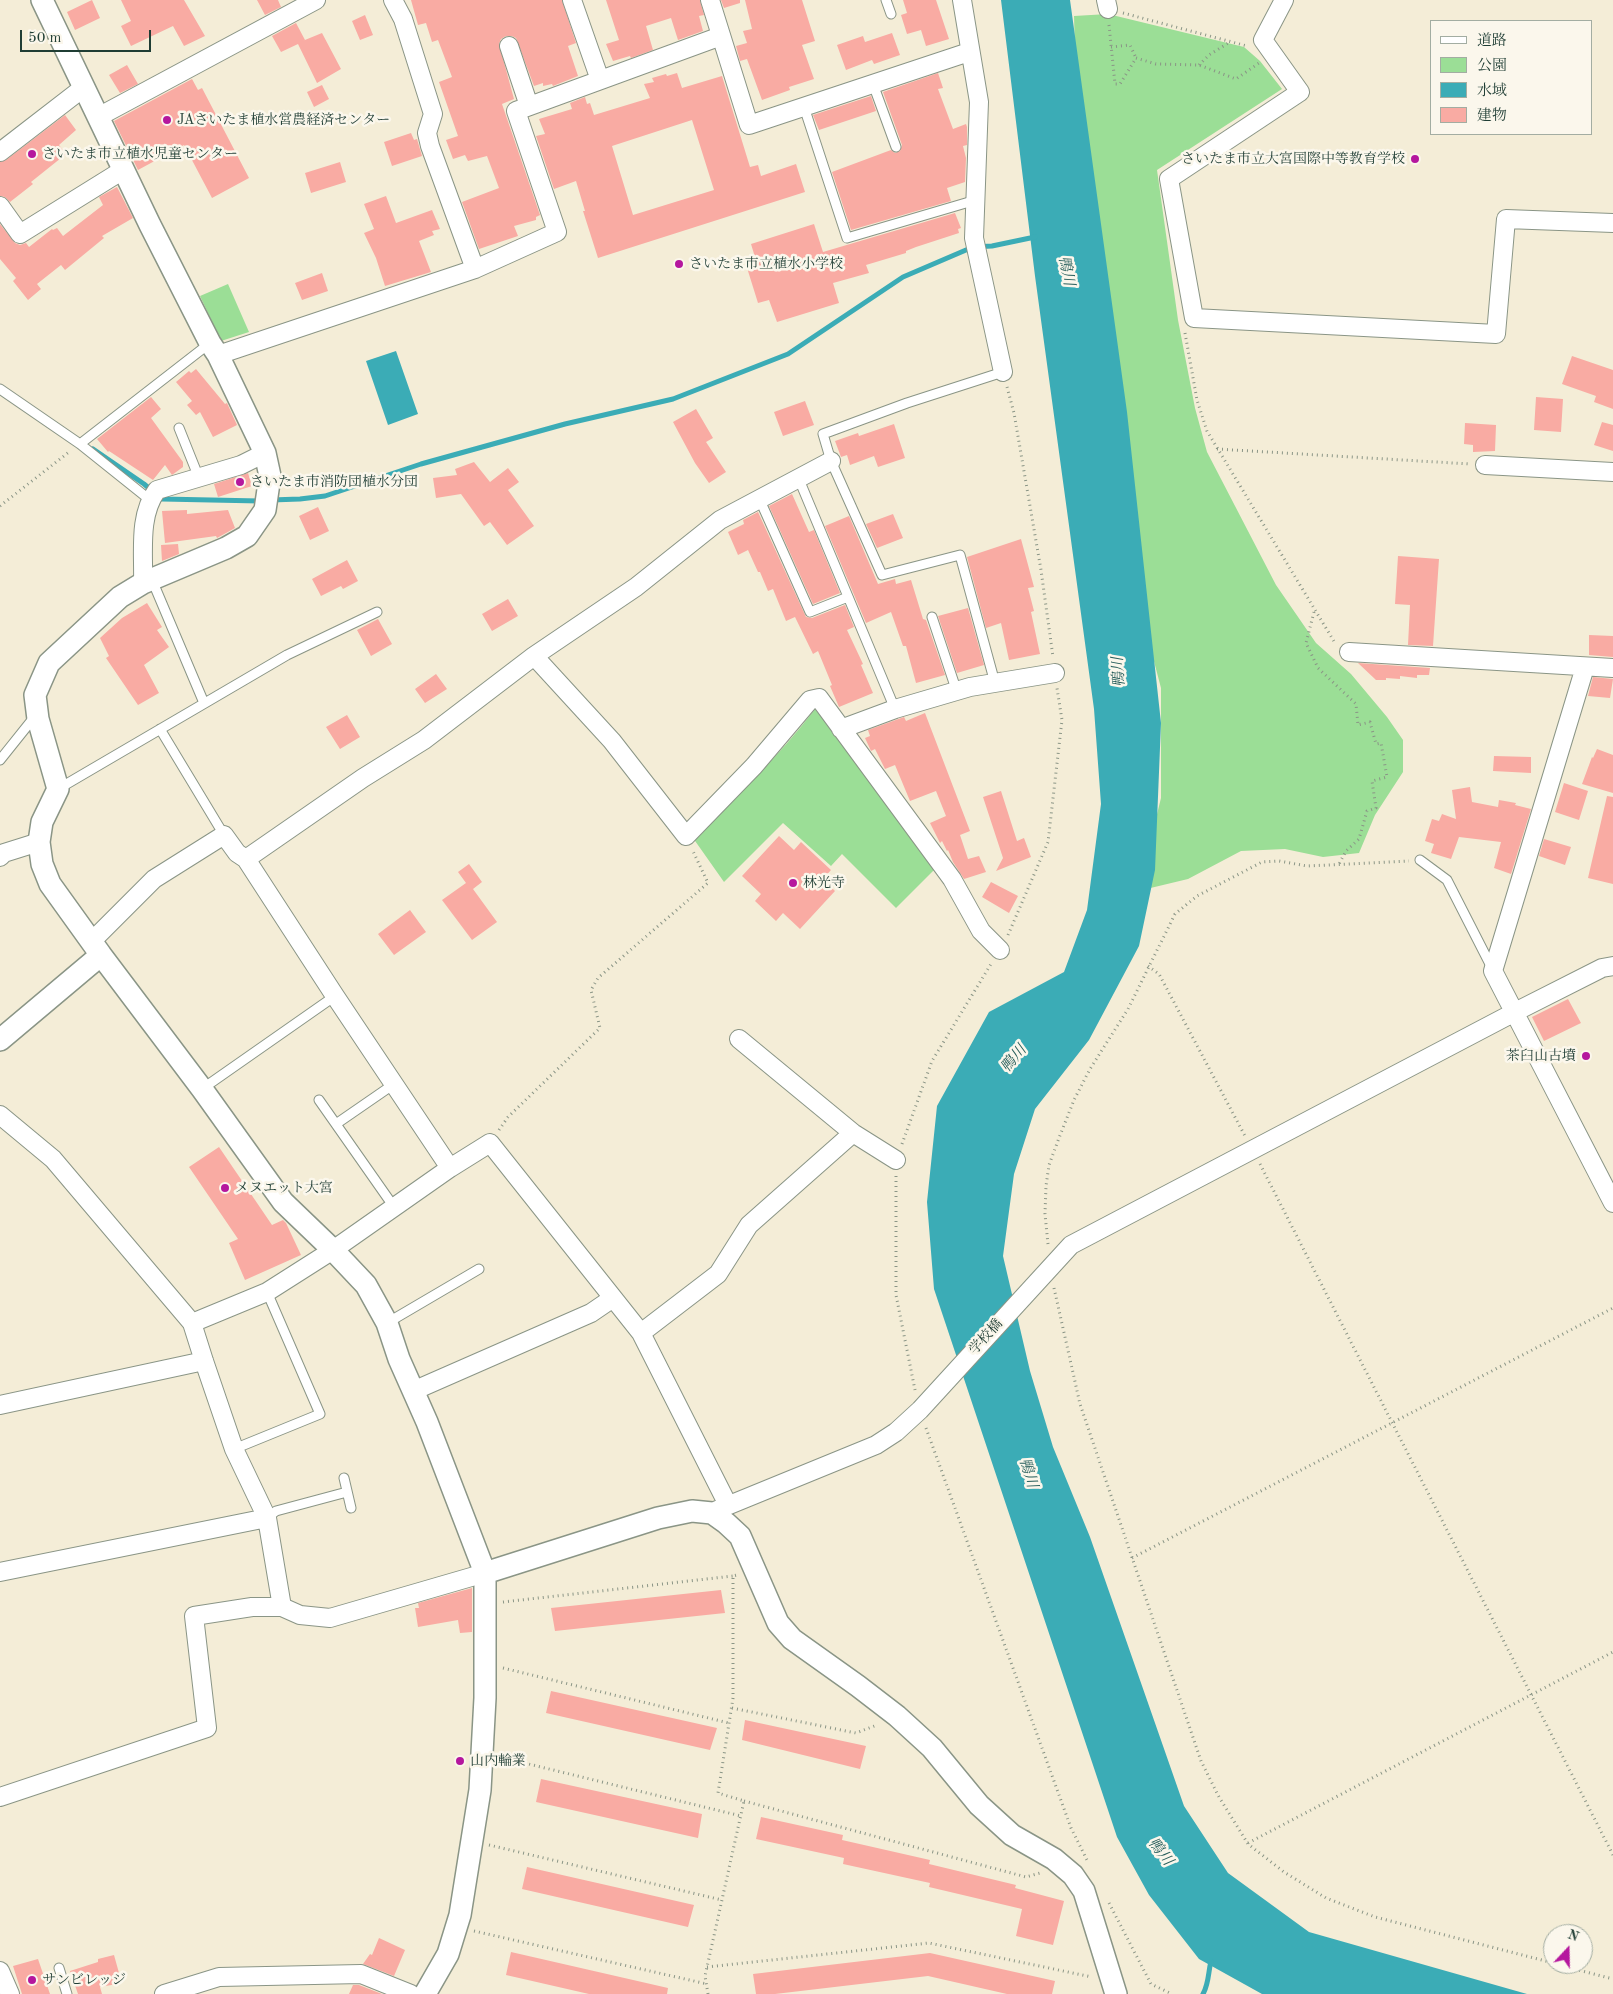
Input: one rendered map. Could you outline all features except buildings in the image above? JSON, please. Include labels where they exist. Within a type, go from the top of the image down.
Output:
[{"type":"street","points":[[42,0],[123,170],[266,453],[270,476],[265,510],[247,536],[226,548],[147,581],[120,597],[49,664],[35,696],[38,719],[58,789],[42,822],[38,842],[42,864],[50,884],[283,1202],[366,1285],[387,1323],[399,1359],[427,1422],[484,1573],[485,1664],[480,1790],[460,1915],[448,1954],[424,1994]]},
{"type":"street","points":[[98,118],[316,0]]},
{"type":"street","points":[[392,0],[403,19],[433,114],[427,133],[430,146],[475,269]]},
{"type":"street","points":[[572,0],[600,80]]},
{"type":"street","points":[[710,0],[749,125],[969,52]]},
{"type":"street","points":[[962,0],[969,52],[979,102],[974,238],[1003,372]]},
{"type":"street","points":[[1284,0],[1268,47],[1300,92],[1168,179],[1194,318],[1496,334],[1506,220],[1613,223]]},
{"type":"street","points":[[214,349],[475,269],[557,232],[516,111],[721,36]]},
{"type":"street","points":[[509,46],[529,106]]},
{"type":"street","points":[[0,152],[83,88]]},
{"type":"street","points":[[0,206],[20,234],[123,170]]},
{"type":"street","points":[[147,581],[144,515],[150,500],[157,490],[241,465],[266,453]]},
{"type":"street","points":[[246,859],[363,778],[424,740],[534,656],[636,587],[720,520],[798,477],[830,462]]},
{"type":"street","points":[[1485,465],[1613,472]]},
{"type":"street","points":[[1349,652],[1613,668]]},
{"type":"street","points":[[534,656],[612,741],[686,836],[754,766],[810,700],[820,698],[952,878],[981,932],[1000,950]]},
{"type":"street","points":[[1585,666],[1493,971],[1613,1203]]},
{"type":"street","points":[[841,729],[895,709],[957,692],[995,683],[1055,673]]},
{"type":"street","points":[[0,1040],[96,948],[154,879],[224,835],[237,853],[246,859],[450,1168]]},
{"type":"street","points":[[0,857],[4,853],[38,842]]},
{"type":"street","name":"学校橋","points":[[720,1509],[876,1445],[896,1432],[1071,1245],[1515,1012],[1602,968],[1613,966]]},
{"type":"street","points":[[739,1039],[853,1133],[896,1160]]},
{"type":"street","points":[[0,1115],[53,1159],[192,1323],[234,1449],[267,1518],[282,1608]]},
{"type":"street","points":[[641,1333],[718,1274],[749,1225],[853,1133]]},
{"type":"street","points":[[192,1323],[267,1292],[333,1250],[450,1168],[490,1143],[641,1333],[726,1523],[740,1536],[778,1622],[792,1639],[897,1716],[932,1748],[980,1805],[1012,1835],[1054,1859],[1073,1876],[1084,1891],[1114,1988]]},
{"type":"street","points":[[413,1391],[591,1313],[613,1298]]},
{"type":"street","points":[[0,1405],[204,1362]]},
{"type":"street","points":[[0,1797],[207,1728],[194,1616],[252,1607],[282,1608],[300,1616],[330,1618],[484,1573],[658,1518],[692,1511],[720,1509]]},
{"type":"street","points":[[0,1572],[267,1518]]},
{"type":"street","points":[[0,1971],[10,1994]]},
{"type":"street","points":[[164,1994],[219,1977],[361,1974],[411,1994]]},
{"type":"lane","points":[[886,0],[891,14]]},
{"type":"lane","points":[[873,84],[896,147]]},
{"type":"lane","points":[[804,107],[847,238],[976,200]]},
{"type":"lane","points":[[80,444],[214,349]]},
{"type":"lane","points":[[995,683],[960,555],[882,576],[830,462],[823,434],[907,403],[1003,372]]},
{"type":"lane","points":[[0,389],[80,444],[150,500]]},
{"type":"lane","points":[[179,428],[199,478]]},
{"type":"lane","points":[[798,477],[895,709]]},
{"type":"lane","points":[[759,498],[810,612],[848,597]]},
{"type":"lane","points":[[147,581],[204,703]]},
{"type":"lane","points":[[58,789],[287,655],[377,612]]},
{"type":"lane","points":[[932,617],[957,692]]},
{"type":"lane","points":[[0,760],[38,713]]},
{"type":"lane","points":[[160,729],[224,835]]},
{"type":"lane","points":[[1420,860],[1447,880],[1493,971]]},
{"type":"lane","points":[[202,1089],[335,996]]},
{"type":"lane","points":[[336,1124],[394,1084]]},
{"type":"lane","points":[[319,1100],[394,1207]]},
{"type":"lane","points":[[387,1323],[479,1269]]},
{"type":"lane","points":[[234,1449],[320,1414],[267,1292]]},
{"type":"lane","points":[[344,1478],[351,1508]]},
{"type":"lane","points":[[267,1518],[276,1511],[347,1492]]},
{"type":"lane","points":[[59,1968],[67,1994]]},
{"type":"path","points":[[1136,58],[1120,84],[1115,84],[1107,5],[1230,41],[1250,46],[1268,47]]},
{"type":"path","points":[[1199,65],[1230,41]]},
{"type":"path","points":[[1112,48],[1130,45],[1136,58],[1156,64],[1199,65],[1236,79],[1268,47]]},
{"type":"path","points":[[1194,318],[1184,327],[1197,400],[1207,431],[1339,650],[1349,652]]},
{"type":"path","points":[[1003,372],[1014,413],[1038,551],[1062,720],[1048,842],[1006,940],[932,1061],[896,1160],[896,1295],[924,1404],[1071,1828],[1089,1862]]},
{"type":"path","points":[[0,506],[80,444]]},
{"type":"path","points":[[1217,449],[1485,465]]},
{"type":"path","points":[[1315,612],[1306,643],[1318,668],[1356,704],[1358,725],[1370,722],[1376,744],[1381,743],[1387,777],[1372,781],[1376,808],[1367,811],[1359,839],[1346,851],[1339,864]]},
{"type":"path","points":[[490,1143],[508,1117],[600,1028],[591,990],[598,978],[708,883],[686,836]]},
{"type":"path","points":[[1420,860],[1307,866],[1279,861],[1262,862],[1197,896],[1175,914],[1128,1009],[1090,1069],[1074,1100],[1050,1165],[1046,1214],[1046,1271],[1080,1404],[1201,1761],[1218,1797],[1248,1844],[1284,1872],[1326,1898],[1375,1917],[1543,1961]]},
{"type":"path","points":[[1148,966],[1159,974],[1253,1150],[1530,1696],[1613,1855]]},
{"type":"path","points":[[1132,1558],[1613,1308]]},
{"type":"path","points":[[485,1604],[757,1573]]},
{"type":"path","points":[[733,1576],[732,1708],[718,1793],[1026,1877],[1061,1865]]},
{"type":"path","points":[[1248,1844],[1613,1652]]},
{"type":"path","points":[[485,1664],[729,1723]]},
{"type":"path","points":[[732,1708],[856,1733],[897,1716]]},
{"type":"path","points":[[482,1752],[740,1816]]},
{"type":"path","points":[[708,1994],[707,1967],[744,1801]]},
{"type":"path","points":[[472,1841],[722,1900]]},
{"type":"path","points":[[1106,1897],[1151,1984],[1172,1994]]},
{"type":"path","points":[[456,1927],[707,1984]]},
{"type":"path","points":[[707,1967],[929,1943],[1114,1988]]},
{"type":"path","points":[[1593,1974],[1613,1979]]},
{"type":"green space","points":[[1108,14],[1244,47],[1260,61],[1282,89],[1157,170],[1178,320],[1195,408],[1207,452],[1276,585],[1316,643],[1351,674],[1387,717],[1403,740],[1403,772],[1375,815],[1359,853],[1323,857],[1285,849],[1241,851],[1188,879],[1138,891],[1161,798],[1161,688],[1145,627],[1079,189],[1074,16]]},
{"type":"green space","points":[[228,284],[249,332],[221,341],[200,296]]},
{"type":"green space","points":[[815,709],[932,856],[937,867],[896,908],[842,854],[831,866],[783,823],[724,882],[693,838],[757,776],[787,744]]},
{"type":"water","name":"鴨川","points":[[1001,0],[1070,0],[1127,412],[1161,723],[1155,870],[1139,946],[1089,1040],[1035,1109],[1014,1174],[1003,1256],[1030,1371],[1053,1447],[1090,1537],[1184,1806],[1228,1873],[1309,1932],[1527,1994],[1262,1994],[1199,1959],[1149,1895],[1117,1837],[934,1289],[927,1202],[937,1106],[989,1012],[1064,972],[1087,910],[1101,804],[1094,709],[1035,276]]},
{"type":"water","points":[[396,351],[418,414],[388,425],[366,361]]},
{"type":"waterway","points":[[271,500],[325,496],[421,464],[565,424],[673,399],[788,354],[903,277],[973,247],[992,246],[1035,237]]},
{"type":"waterway","points":[[93,449],[144,484],[162,499],[260,501]]},
{"type":"waterway","points":[[1203,1994],[1211,1961]]},
{"type":"place","name":"JAさいたま植水営農経済センター","points":[[167,120]]},
{"type":"place","name":"さいたま市立植水児童センター","points":[[32,154]]},
{"type":"place","name":"さいたま市立大宮国際中等教育学校","points":[[1415,159]]},
{"type":"place","name":"さいたま市立植水小学校","points":[[679,264]]},
{"type":"place","name":"さいたま市消防団植水分団","points":[[240,482]]},
{"type":"place","name":"林光寺","points":[[793,883]]},
{"type":"place","name":"茶臼山古墳","points":[[1586,1056]]},
{"type":"place","name":"メヌエット大宮","points":[[225,1188]]},
{"type":"place","name":"山内輪業","points":[[460,1761]]},
{"type":"place","name":"サンビレッジ","points":[[32,1980]]}]
